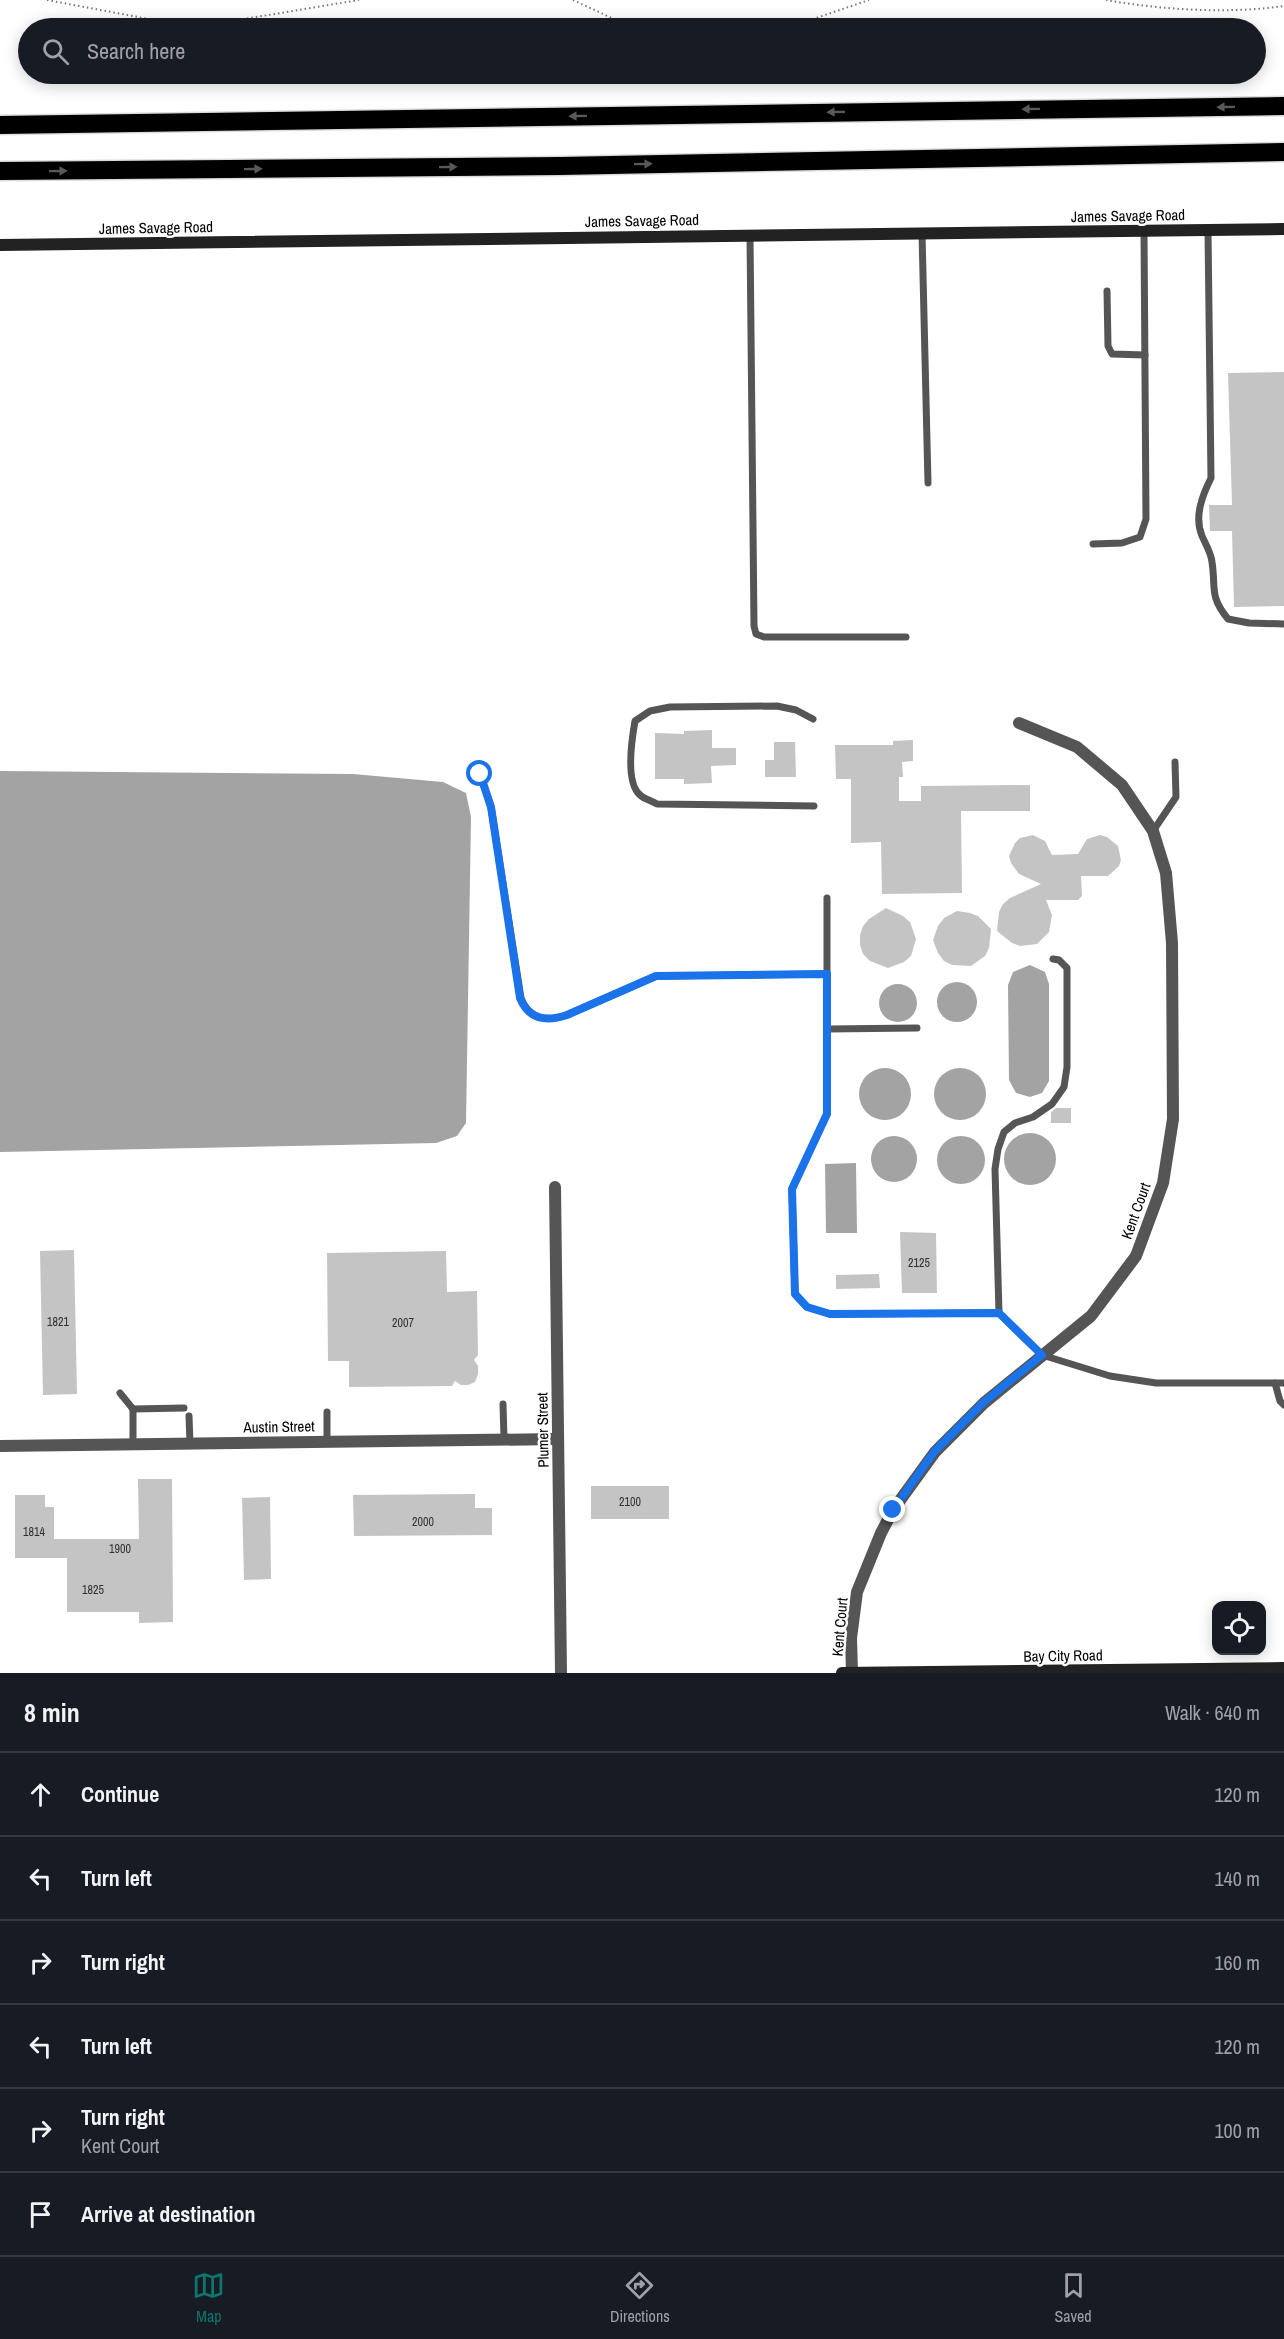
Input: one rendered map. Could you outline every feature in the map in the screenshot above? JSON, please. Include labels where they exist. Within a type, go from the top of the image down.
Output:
[{"type":"highway","points":[[0,125],[1284,106]]},
{"type":"highway","points":[[0,116],[142,124]]},
{"type":"highway","points":[[0,171],[560,166],[1284,152]]},
{"type":"street","name":"James Savage Road","points":[[0,245],[1284,229]]},
{"type":"street","name":"Kent Court","points":[[852,1673],[850,1638],[857,1592],[893,1510],[934,1452],[984,1402],[1091,1317],[1136,1256],[1162,1183],[1173,1119],[1172,943],[1167,873],[1153,831],[1122,785],[1077,747],[1019,723]]},
{"type":"street","name":"Plumer Street","points":[[555,1187],[561,1673]]},
{"type":"street","name":"Austin Street","points":[[0,1446],[558,1439]]},
{"type":"street","name":"Bay City Road","points":[[842,1673],[1284,1668]]},
{"type":"lane","points":[[1208,230],[1211,478],[1199,505],[1201,534],[1208,547],[1212,563],[1213,593],[1220,610],[1228,620],[1284,624]]},
{"type":"lane","points":[[1093,544],[1122,543],[1140,537],[1146,519],[1144,231]]},
{"type":"lane","points":[[922,233],[928,483]]},
{"type":"lane","points":[[750,235],[754,626],[756,634],[764,637],[906,637]]},
{"type":"lane","points":[[1107,291],[1108,346],[1112,354],[1145,355]]},
{"type":"lane","points":[[813,719],[796,710],[777,706],[670,707],[650,711],[635,721],[631,740],[632,778],[638,794],[657,804],[814,806]]},
{"type":"lane","points":[[1153,831],[1176,797],[1175,762]]},
{"type":"lane","points":[[480,774],[491,807],[520,998],[525,1009],[538,1018],[555,1019],[567,1015],[656,976],[827,974]]},
{"type":"lane","points":[[827,898],[827,1114],[792,1189],[795,1294],[807,1307],[830,1314],[999,1313]]},
{"type":"lane","points":[[1053,959],[1059,960],[1067,968],[1064,1087],[1052,1104],[1033,1117],[1015,1123],[1004,1132],[998,1149],[995,1169],[999,1313],[1042,1355],[1110,1376],[1156,1383],[1284,1383]]},
{"type":"lane","points":[[827,1029],[917,1029]]},
{"type":"lane","points":[[1275,1383],[1280,1401],[1284,1405]]},
{"type":"lane","points":[[120,1393],[133,1409],[133,1444]]},
{"type":"lane","points":[[503,1404],[504,1439]]},
{"type":"lane","points":[[133,1409],[184,1408]]},
{"type":"lane","points":[[327,1412],[327,1442]]},
{"type":"lane","points":[[189,1416],[190,1444]]},
{"type":"path","points":[[47,0],[143,18]]},
{"type":"path","points":[[250,18],[359,0]]},
{"type":"path","points":[[573,0],[612,18]]},
{"type":"path","points":[[817,18],[869,0]]},
{"type":"path","points":[[1106,0],[1192,9],[1263,9],[1284,6]]},
{"type":"shaded area","points":[[0,771],[353,774],[443,782],[466,793],[471,817],[466,1123],[457,1136],[436,1143],[0,1152]]},
{"type":"shaded area","points":[[1030,965],[1045,972],[1049,984],[1049,1081],[1042,1093],[1030,1097],[1016,1093],[1009,1080],[1008,985],[1013,972]]},
{"type":"shaded area","points":[[957,982],[971,988],[977,1002],[971,1016],[957,1022],[943,1016],[937,1002],[943,988]]},
{"type":"shaded area","points":[[898,984],[905,985],[911,990],[916,996],[916,1010],[911,1016],[905,1021],[898,1022],[891,1021],[885,1016],[880,1010],[879,1003],[880,996],[885,990],[891,985]]},
{"type":"shaded area","points":[[880,1068],[890,1068],[904,1075],[911,1094],[904,1113],[890,1120],[880,1120],[870,1116],[863,1109],[859,1099],[859,1089],[863,1079],[870,1072]]},
{"type":"shaded area","points":[[960,1068],[974,1072],[982,1080],[986,1094],[982,1108],[974,1116],[960,1120],[946,1116],[938,1108],[934,1094],[938,1080],[946,1072]]},
{"type":"shaded area","points":[[1025,1133],[1035,1133],[1049,1140],[1056,1159],[1049,1178],[1035,1185],[1025,1185],[1015,1181],[1008,1174],[1004,1164],[1004,1154],[1008,1144],[1015,1137]]},
{"type":"shaded area","points":[[894,1136],[903,1137],[911,1142],[916,1150],[916,1168],[911,1176],[903,1181],[894,1182],[885,1181],[877,1176],[872,1168],[871,1159],[872,1150],[877,1142],[885,1137]]},
{"type":"shaded area","points":[[961,1136],[978,1143],[985,1160],[978,1177],[961,1184],[944,1177],[937,1160],[944,1143]]},
{"type":"shaded area","points":[[856,1163],[857,1233],[826,1233],[825,1164]]},
{"type":"building","points":[[1284,372],[1284,606],[1234,607],[1232,531],[1210,531],[1209,505],[1232,505],[1228,373]]},
{"type":"building","points":[[712,730],[712,748],[736,748],[736,765],[711,766],[712,783],[684,784],[684,779],[655,779],[655,733],[684,734],[684,731]]},
{"type":"building","points":[[913,740],[913,761],[902,762],[903,777],[899,777],[899,801],[921,801],[921,786],[1030,785],[1030,811],[961,811],[962,893],[882,894],[881,842],[851,843],[851,779],[836,779],[835,745],[893,745],[893,741]]},
{"type":"building","points":[[774,742],[795,742],[796,777],[765,777],[765,760],[774,760]]},
{"type":"building","points":[[1033,835],[1045,841],[1052,855],[1078,854],[1087,839],[1100,835],[1107,837],[1118,846],[1121,860],[1119,866],[1108,876],[1081,876],[1082,896],[1078,900],[1046,900],[1052,915],[1049,932],[1037,944],[1020,946],[1012,943],[997,931],[999,912],[1010,898],[1041,884],[1019,874],[1009,856],[1020,838]]},
{"type":"building","points":[[886,908],[910,922],[916,939],[911,956],[904,962],[888,968],[870,961],[863,954],[860,945],[863,926],[869,919]]},
{"type":"building","points":[[957,911],[978,916],[991,929],[989,948],[985,956],[971,966],[952,965],[944,961],[933,940],[944,918]]},
{"type":"building","points":[[1056,1108],[1071,1108],[1071,1123],[1051,1123],[1051,1112]]},
{"type":"building","points":[[900,1232],[936,1233],[937,1293],[902,1293]]},
{"type":"building","points":[[74,1250],[77,1394],[43,1395],[40,1251]]},
{"type":"building","points":[[446,1251],[447,1292],[477,1291],[478,1355],[474,1360],[478,1366],[478,1374],[475,1382],[461,1385],[455,1381],[452,1386],[349,1387],[349,1361],[328,1361],[327,1253]]},
{"type":"building","points":[[879,1274],[880,1288],[836,1289],[836,1275]]},
{"type":"building","points":[[138,1479],[172,1479],[173,1622],[139,1623],[139,1612],[67,1612],[67,1558],[15,1558],[15,1495],[45,1495],[45,1507],[54,1507],[54,1539],[139,1539]]},
{"type":"building","points":[[591,1486],[669,1486],[669,1519],[591,1519]]},
{"type":"building","points":[[475,1494],[475,1508],[492,1508],[492,1535],[354,1536],[353,1495]]},
{"type":"building","points":[[270,1497],[271,1579],[244,1580],[242,1498]]},
{"type":"route","points":[[480,774],[491,807],[520,998],[525,1009],[538,1018],[555,1019],[567,1015],[656,976],[827,974],[827,1114],[792,1189],[795,1294],[807,1307],[830,1314],[999,1313],[1042,1355],[984,1402],[934,1452],[893,1510]]}]
